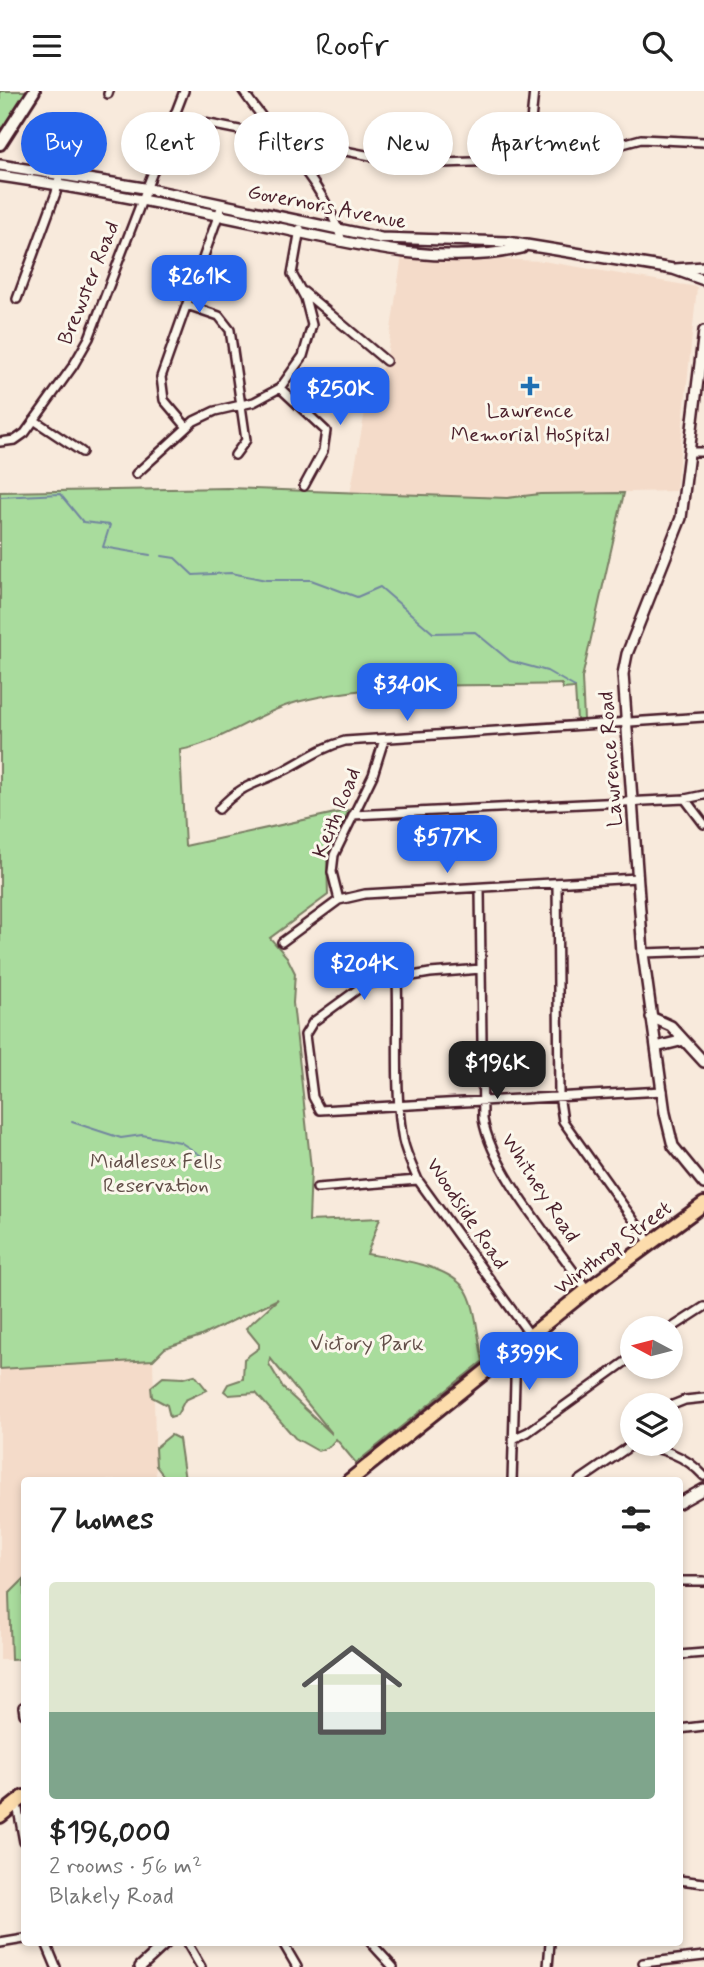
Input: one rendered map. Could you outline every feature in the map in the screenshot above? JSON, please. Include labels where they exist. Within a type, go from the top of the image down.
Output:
[{"type":"main road","points":[[0,143],[34,91]]},
{"type":"main road","name":"Winthrop Street","points":[[354,1477],[587,1290],[704,1204]]},
{"type":"main road","points":[[0,1815],[20,1801]]},
{"type":"street","name":"Brewster Road","points":[[176,112],[184,91]]},
{"type":"street","points":[[243,91],[259,112]]},
{"type":"street","points":[[532,112],[534,91]]},
{"type":"street","points":[[624,143],[636,139],[704,142]]},
{"type":"street","points":[[349,153],[402,164],[467,162]]},
{"type":"street","name":"Governors Avenue","points":[[0,165],[21,168]]},
{"type":"street","points":[[18,299],[60,175]]},
{"type":"street","name":"Governors Avenue","points":[[71,175],[403,240],[502,242],[673,269],[704,280]]},
{"type":"street","name":"Brewster Road","points":[[1,442],[20,437],[89,338],[149,175]]},
{"type":"street","points":[[309,175],[339,229],[342,241]]},
{"type":"street","name":"Governors Avenue","points":[[0,176],[140,199],[342,241],[402,250],[455,254],[509,252],[526,247]]},
{"type":"street","points":[[186,426],[166,404],[160,384],[222,205]]},
{"type":"street","points":[[301,221],[292,272],[312,325]]},
{"type":"street","name":"Governors Avenue","points":[[673,269],[704,267]]},
{"type":"street","points":[[300,289],[386,361]]},
{"type":"street","points":[[187,305],[219,316],[229,328],[246,440],[235,455]]},
{"type":"street","points":[[136,474],[186,426],[215,411],[241,406],[280,388],[306,351],[312,325],[319,315],[327,311]]},
{"type":"street","name":"Lawrence Road","points":[[704,331],[701,376],[681,518],[627,654],[623,674],[643,953],[651,1017],[673,1146],[704,1184]]},
{"type":"street","points":[[280,388],[326,431],[323,450],[304,486]]},
{"type":"street","points":[[34,420],[82,452]]},
{"type":"street","points":[[690,452],[704,452]]},
{"type":"street","points":[[219,809],[232,795],[254,781],[282,771],[321,748],[345,741],[704,717]]},
{"type":"street","name":"Keith Road","points":[[339,901],[332,872],[334,855],[373,775],[384,740]]},
{"type":"street","points":[[354,815],[685,799],[704,795]]},
{"type":"street","points":[[685,799],[704,824]]},
{"type":"street","points":[[282,942],[339,901],[365,894],[637,878]]},
{"type":"street","points":[[557,883],[559,1095],[563,1121],[650,1243]]},
{"type":"street","name":"Whitney Road","points":[[480,889],[483,1100],[487,1140],[499,1164],[587,1290]]},
{"type":"street","points":[[643,953],[704,951]]},
{"type":"street","points":[[481,969],[365,984],[313,1021],[305,1035],[313,1097],[320,1110],[663,1091]]},
{"type":"street","name":"Woodside Road","points":[[397,978],[403,1140],[418,1180],[530,1335]]},
{"type":"street","points":[[651,1017],[671,1026],[704,1062]]},
{"type":"street","points":[[656,1047],[684,1040]]},
{"type":"street","points":[[317,1188],[418,1180]]},
{"type":"street","points":[[683,1321],[704,1307]]},
{"type":"street","points":[[512,1477],[516,1346]]},
{"type":"street","points":[[515,1438],[528,1432],[620,1366]]},
{"type":"street","points":[[683,1401],[704,1398]]},
{"type":"street","points":[[585,1477],[620,1453]]},
{"type":"street","points":[[677,1456],[704,1476]]},
{"type":"street","points":[[683,1501],[704,1489]]},
{"type":"street","points":[[683,1581],[704,1581]]},
{"type":"street","points":[[683,1655],[704,1653]]},
{"type":"street","points":[[683,1729],[704,1726]]},
{"type":"street","points":[[683,1880],[704,1883]]},
{"type":"street","points":[[0,1943],[21,1940]]},
{"type":"street","points":[[47,1946],[56,1967]]},
{"type":"street","points":[[140,1967],[163,1946]]},
{"type":"street","points":[[189,1946],[201,1967]]},
{"type":"street","points":[[285,1946],[297,1967]]},
{"type":"street","points":[[377,1946],[393,1967]]},
{"type":"street","points":[[548,1967],[550,1946]]},
{"type":"street","points":[[642,1962],[704,1956]]},
{"type":"shaded area","name":"Lawrence Memorial Hospital","points":[[402,255],[543,261],[697,287],[676,491],[540,494],[507,498],[350,494],[366,406],[387,356]]},
{"type":"shaded area","points":[[153,1360],[156,1477],[21,1477],[21,1582],[9,1594],[11,1660],[0,1660],[0,1369]]},
{"type":"green space","points":[[0,91],[29,91],[0,136]]},
{"type":"green space","name":"Middlesex Fells Reservation","points":[[228,488],[507,498],[540,494],[624,493],[582,678],[584,720],[577,721],[575,688],[563,689],[562,684],[395,687],[361,690],[297,702],[267,713],[210,741],[180,750],[185,846],[349,810],[327,858],[328,895],[270,938],[287,957],[295,973],[293,1003],[311,1168],[309,1221],[380,1218],[367,1254],[407,1261],[449,1275],[467,1292],[473,1308],[483,1361],[356,1463],[336,1439],[329,1447],[318,1451],[295,1438],[256,1393],[229,1395],[224,1391],[228,1384],[243,1379],[244,1359],[259,1348],[259,1344],[246,1328],[278,1299],[201,1336],[165,1348],[153,1360],[0,1369],[0,492]],"holes":[[[270,1358],[331,1432],[284,1389],[269,1364]]]},
{"type":"green space","points":[[195,1375],[207,1390],[185,1400],[177,1415],[170,1417],[167,1405],[152,1397],[151,1387],[163,1377],[183,1378]]},
{"type":"green space","points":[[171,1435],[179,1439],[185,1477],[165,1477],[156,1466],[155,1448]]},
{"type":"green space","points":[[21,1582],[21,1659],[11,1660],[9,1594]]},
{"type":"waterway","points":[[0,497],[60,494],[83,522],[110,525],[103,547],[150,555]]},
{"type":"waterway","points":[[162,556],[175,558],[193,575],[231,573],[266,580],[311,580],[357,597],[380,587],[433,633],[475,632],[510,661],[547,671],[575,687]]},
{"type":"waterway","points":[[72,1122],[121,1138],[142,1135],[180,1142],[211,1162]]},
{"type":"place","name":"Lawrence Memorial Hospital","points":[[530,386]]},
{"type":"park label","name":"Victory Park","points":[[367,1344]]}]
